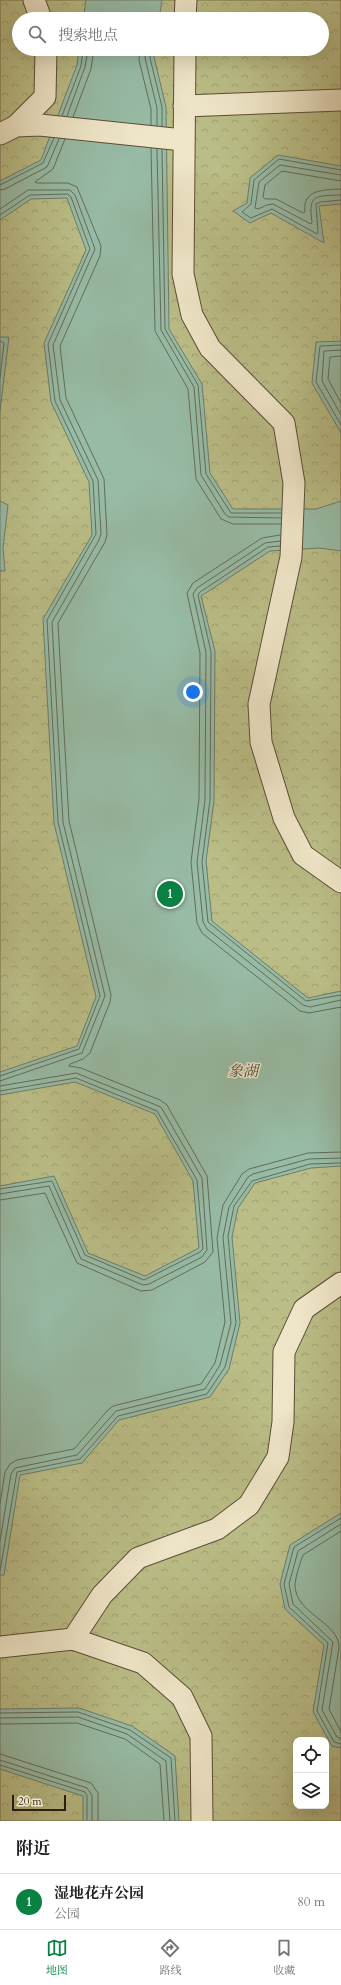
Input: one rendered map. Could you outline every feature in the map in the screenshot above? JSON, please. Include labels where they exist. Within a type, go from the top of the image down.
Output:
[{"type":"street","points":[[34,0],[38,12]]},
{"type":"street","points":[[186,0],[186,12]]},
{"type":"street","points":[[8,130],[45,97],[46,56]]},
{"type":"street","points":[[185,56],[184,106],[179,140],[183,274],[192,315],[210,348],[284,423],[294,483],[291,558],[258,704],[261,742],[284,818],[303,855],[341,882]]},
{"type":"street","points":[[184,106],[341,100]]},
{"type":"street","points":[[8,130],[40,125],[179,140]]},
{"type":"street","points":[[73,1639],[102,1596],[138,1558],[217,1529],[249,1505],[278,1457],[283,1422],[284,1352],[304,1309],[341,1283]]},
{"type":"street","points":[[0,1647],[73,1639],[143,1663],[182,1697],[201,1736],[202,1821]]},
{"type":"green space","points":[[0,0],[341,0],[341,1821],[0,1821]]},
{"type":"water","points":[[86,0],[162,0],[160,12],[84,12]]},
{"type":"water","name":"象湖","points":[[78,56],[154,56],[166,107],[169,329],[202,384],[210,473],[233,509],[316,509],[341,501],[341,551],[319,548],[270,551],[201,596],[215,651],[214,801],[206,861],[212,921],[308,998],[341,991],[341,1166],[311,1168],[255,1183],[238,1208],[232,1237],[240,1323],[229,1369],[210,1397],[119,1420],[82,1463],[20,1475],[4,1575],[0,1575],[0,1186],[54,1176],[88,1253],[145,1276],[199,1248],[193,1181],[155,1114],[75,1082],[0,1095],[0,1072],[77,1046],[96,997],[54,823],[43,619],[92,535],[89,482],[51,402],[44,343],[86,250],[67,198],[31,199],[0,220],[0,181],[41,160],[77,65]]},
{"type":"water","points":[[278,155],[341,166],[341,204],[319,206],[324,243],[271,213],[250,223],[233,211],[247,203],[250,178]]},
{"type":"water","points":[[0,337],[9,337],[0,411]]},
{"type":"water","points":[[341,341],[341,433],[312,383],[316,342]]},
{"type":"water","points":[[0,501],[8,505],[3,548],[5,571],[0,571]]},
{"type":"water","points":[[341,1513],[341,1748],[332,1746],[329,1737],[327,1737],[313,1712],[324,1645],[285,1609],[280,1584],[290,1545]]},
{"type":"water","points":[[79,1708],[132,1726],[175,1756],[179,1821],[83,1821],[83,1796],[0,1769],[0,1709]]},
{"type":"place","name":"湿地花卉公园","points":[[170,894]]}]
